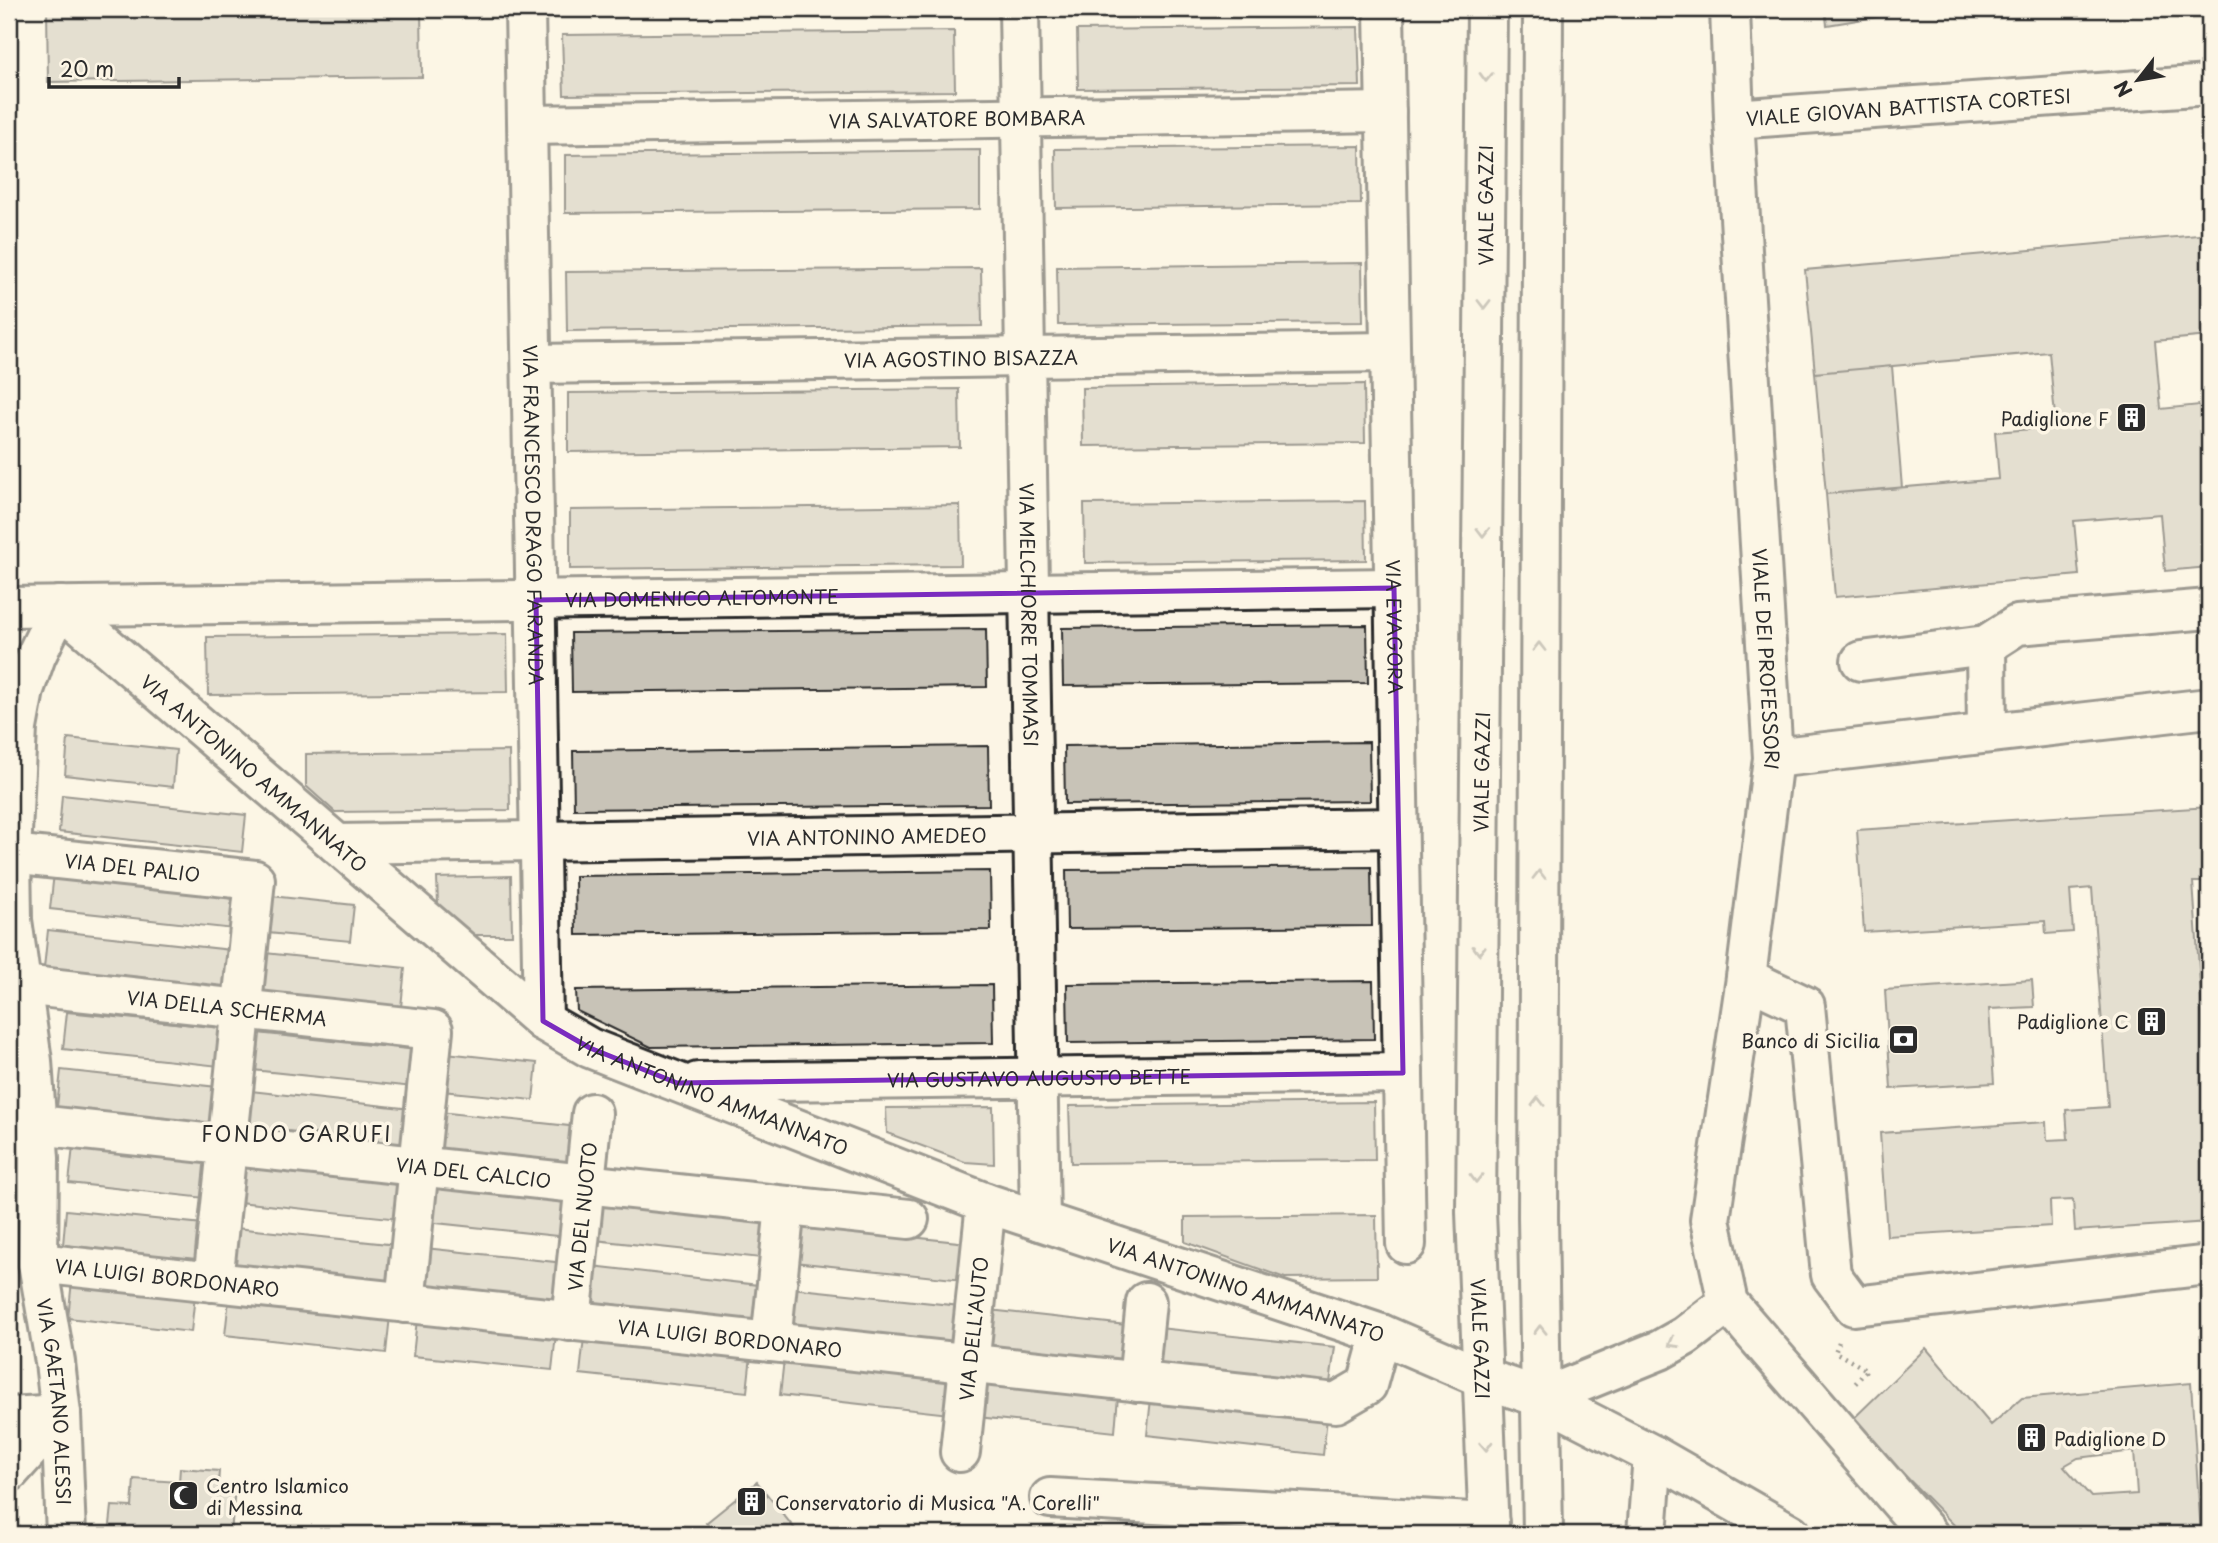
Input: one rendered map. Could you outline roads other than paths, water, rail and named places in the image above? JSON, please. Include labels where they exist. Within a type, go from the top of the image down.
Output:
[{"type":"street","name":"VIA FRANCESCO DRAGO FARANDA","points":[[525,9],[543,1021]]},
{"type":"street","name":"VIA MELCHIORRE TOMMASI","points":[[1019,9],[1040,1221]]},
{"type":"street","name":"VIA EVAGORA","points":[[1384,9],[1406,1244]]},
{"type":"street","name":"VIALE GAZZI","points":[[1487,9],[1476,1212],[1489,1529]]},
{"type":"street","points":[[1543,9],[1538,1133],[1544,1534]]},
{"type":"street","name":"VIALE DEI PROFESSORI","points":[[1728,1303],[1710,1220],[1746,978],[1773,758],[1734,119],[1730,9]]},
{"type":"street","name":"VIALE GIOVAN BATTISTA CORTESI","points":[[1734,119],[2209,85]]},
{"type":"street","name":"VIA SALVATORE BOMBARA","points":[[527,125],[1386,112]]},
{"type":"street","name":"VIA AGOSTINO BISAZZA","points":[[532,364],[1390,352]]},
{"type":"street","name":"VIA DOMENICO ALTOMONTE","points":[[9,607],[1394,588]]},
{"type":"street","name":"VIA ANTONINO AMMANNATO","points":[[60,607],[543,1021],[590,1048],[986,1203],[1381,1334],[1483,1378],[1542,1398],[1653,1455],[1791,1534]]},
{"type":"street","name":"VIA GAETANO ALESSI","points":[[60,607],[36,656],[17,728],[11,854],[12,920],[32,1061],[37,1125],[38,1263],[61,1414],[66,1534]]},
{"type":"street","points":[[1861,662],[1986,645],[2017,625],[2209,608]]},
{"type":"street","points":[[1986,645],[1987,732]]},
{"type":"street","points":[[1773,758],[2209,708]]},
{"type":"street","name":"VIA ANTONINO AMEDEO","points":[[337,844],[1399,828]]},
{"type":"street","name":"VIA DEL PALIO","points":[[11,854],[255,880],[242,1009]]},
{"type":"street","points":[[1746,978],[1805,1006],[1831,1275],[1854,1306],[2209,1265]]},
{"type":"street","name":"VIA DELLA SCHERMA","points":[[22,985],[433,1030],[419,1167]]},
{"type":"street","points":[[213,1282],[242,1009]]},
{"type":"street","name":"VIA GUSTAVO AUGUSTO BETTE","points":[[677,1083],[1403,1073]]},
{"type":"street","name":"VIA DEL NUOTO","points":[[571,1321],[593,1113]]},
{"type":"street","name":"VIA DEL CALCIO","points":[[37,1125],[909,1219]]},
{"type":"street","points":[[405,1303],[419,1167]]},
{"type":"street","name":"VIA DELL'AUTO","points":[[960,1452],[986,1203]]},
{"type":"street","points":[[771,1342],[785,1206]]},
{"type":"street","name":"VIA LUIGI BORDONARO","points":[[38,1263],[1336,1403],[1367,1385],[1381,1334]]},
{"type":"street","points":[[1138,1382],[1146,1302]]},
{"type":"street","points":[[1542,1398],[1660,1350],[1685,1336],[1728,1303],[1928,1534]]},
{"type":"street","points":[[9,1417],[61,1414]]},
{"type":"street","points":[[9,1472],[61,1414]]},
{"type":"street","points":[[1647,1534],[1653,1455]]},
{"type":"street","points":[[1050,1498],[1489,1529]]},
{"type":"place","name":"Padiglione F","points":[[2132,418]]},
{"type":"place","name":"Padiglione C","points":[[2152,1021]]},
{"type":"place","name":"Banco di Sicilia","points":[[1903,1040]]},
{"type":"place","name":"Padiglione D","points":[[2031,1438]]},
{"type":"place","name":"Centro Islamico di Messina","points":[[183,1496]]},
{"type":"place","name":"Conservatorio di Musica \"A. Corelli\"","points":[[752,1502]]},
{"type":"district","name":"FONDO GARUFI","points":[[297,1133]]}]
